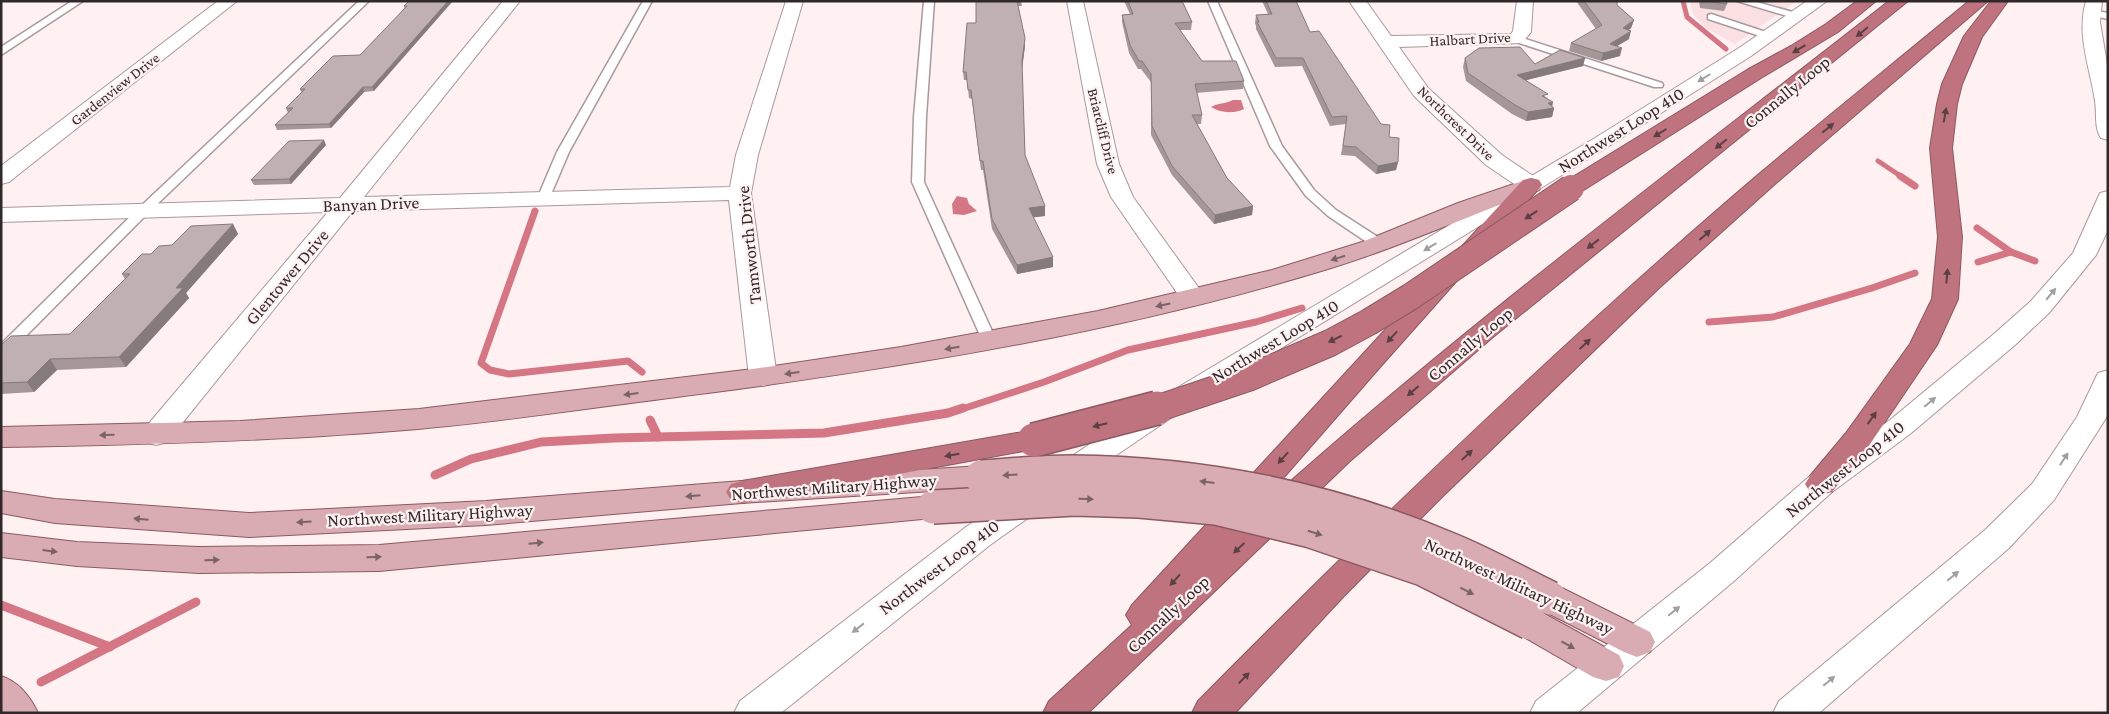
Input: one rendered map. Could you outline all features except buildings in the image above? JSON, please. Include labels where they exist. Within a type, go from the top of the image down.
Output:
[{"type":"highway","points":[[742,492],[1034,440],[1158,410],[1237,382],[1299,356],[1369,322],[1421,290],[1572,188],[1754,74],[1832,28],[1868,1]]},
{"type":"highway","name":"Connally Loop","points":[[1062,713],[1338,455],[1484,331],[1900,1]]},
{"type":"highway","points":[[1211,713],[1332,587],[1431,489],[1650,283],[1767,179],[1980,1]]},
{"type":"highway","points":[[1821,484],[1857,440],[1923,345],[1945,299],[1950,237],[1941,148],[1947,104],[1952,84],[1973,36],[2000,1]]},
{"type":"highway","points":[[1057,713],[1371,360],[1531,185]]},
{"type":"main road","points":[[1,437],[156,435],[276,429],[476,413],[763,377],[990,342],[1193,298],[1331,260],[1379,244],[1459,211],[1531,185]]},
{"type":"main road","name":"Northwest Military Highway","points":[[1,502],[55,511],[249,525],[486,513],[742,492],[981,477],[1070,472],[1141,474],[1227,485],[1330,508],[1438,544],[1540,611],[1606,666]]},
{"type":"main road","name":"Northwest Military Highway","points":[[1,545],[77,554],[199,560],[379,558],[933,507],[1075,499],[1139,501],[1216,508],[1311,531],[1540,611],[1637,642]]},
{"type":"main road","points":[[1,692],[19,713]]},
{"type":"street","name":"Gardenview Drive","points":[[1,177],[229,1]]},
{"type":"street","name":"Glentower Drive","points":[[156,435],[348,204],[512,1]]},
{"type":"street","name":"Tamworth Drive","points":[[763,377],[740,193],[747,155],[795,1]]},
{"type":"street","name":"Briarcliff Drive","points":[[1075,1],[1108,164],[1122,196],[1193,298]]},
{"type":"street","name":"Northcrest Drive","points":[[1357,1],[1421,92],[1494,160],[1531,185]]},
{"type":"street","name":"Halbart Drive","points":[[1386,42],[1516,39],[1522,32],[1525,1]]},
{"type":"street","name":"Northwest Loop 410","points":[[753,713],[978,536],[1107,447],[1192,391],[1531,185],[1768,36],[1818,1]]},
{"type":"street","points":[[2098,10],[2094,43],[2105,104],[2108,134]]},
{"type":"street","points":[[2094,43],[2108,69]]},
{"type":"street","name":"Banyan Drive","points":[[1,215],[740,193]]},
{"type":"street","name":"Northwest Loop 410","points":[[1549,713],[1722,572],[1821,484],[1900,427],[2005,339],[2040,307],[2084,255],[2098,226],[2108,198]]},
{"type":"street","points":[[1792,713],[1998,539],[2036,498],[2091,418],[2108,379]]},
{"type":"lane","points":[[1,52],[79,1]]},
{"type":"lane","points":[[1,353],[145,210],[365,1]]},
{"type":"lane","points":[[543,198],[563,152],[648,1]]},
{"type":"lane","points":[[929,1],[920,117],[918,182],[990,342]]},
{"type":"lane","points":[[1212,1],[1276,146],[1310,194],[1332,212],[1379,244]]},
{"type":"lane","points":[[1767,8],[1777,1]]},
{"type":"lane","points":[[1731,25],[1745,8],[1767,8],[1797,16]]},
{"type":"lane","points":[[1711,17],[1768,36]]},
{"type":"lane","points":[[1516,39],[1658,85]]},
{"type":"shaded area","points":[[1690,1],[1797,1],[1735,44],[1707,29],[1693,14]]},
{"type":"shaded area","points":[[1233,100],[1241,100],[1244,109],[1236,112],[1227,112],[1211,107],[1216,105]]},
{"type":"shaded area","points":[[957,196],[967,198],[969,204],[977,211],[964,215],[953,214],[952,204]]},
{"type":"waterway","points":[[1683,1],[1687,17],[1726,49]]},
{"type":"waterway","points":[[1878,161],[1902,177]]},
{"type":"waterway","points":[[1900,176],[1915,186]]},
{"type":"waterway","points":[[535,211],[481,363],[490,370],[509,374],[628,361],[642,372]]},
{"type":"waterway","points":[[1977,228],[2011,252]]},
{"type":"waterway","points":[[1978,262],[2011,252]]},
{"type":"waterway","points":[[2011,252],[2035,261]]},
{"type":"waterway","points":[[1709,322],[1773,317],[1872,288],[1915,273]]},
{"type":"waterway","points":[[959,410],[1044,382],[1128,350],[1256,322],[1302,308]]},
{"type":"waterway","points":[[658,437],[824,433],[948,413],[963,408]]},
{"type":"waterway","points":[[650,420],[658,437]]},
{"type":"waterway","points":[[435,475],[471,459],[541,442],[658,437]]},
{"type":"waterway","points":[[109,647],[196,602]]},
{"type":"waterway","points":[[1,605],[109,647]]},
{"type":"waterway","points":[[41,682],[109,647]]}]
